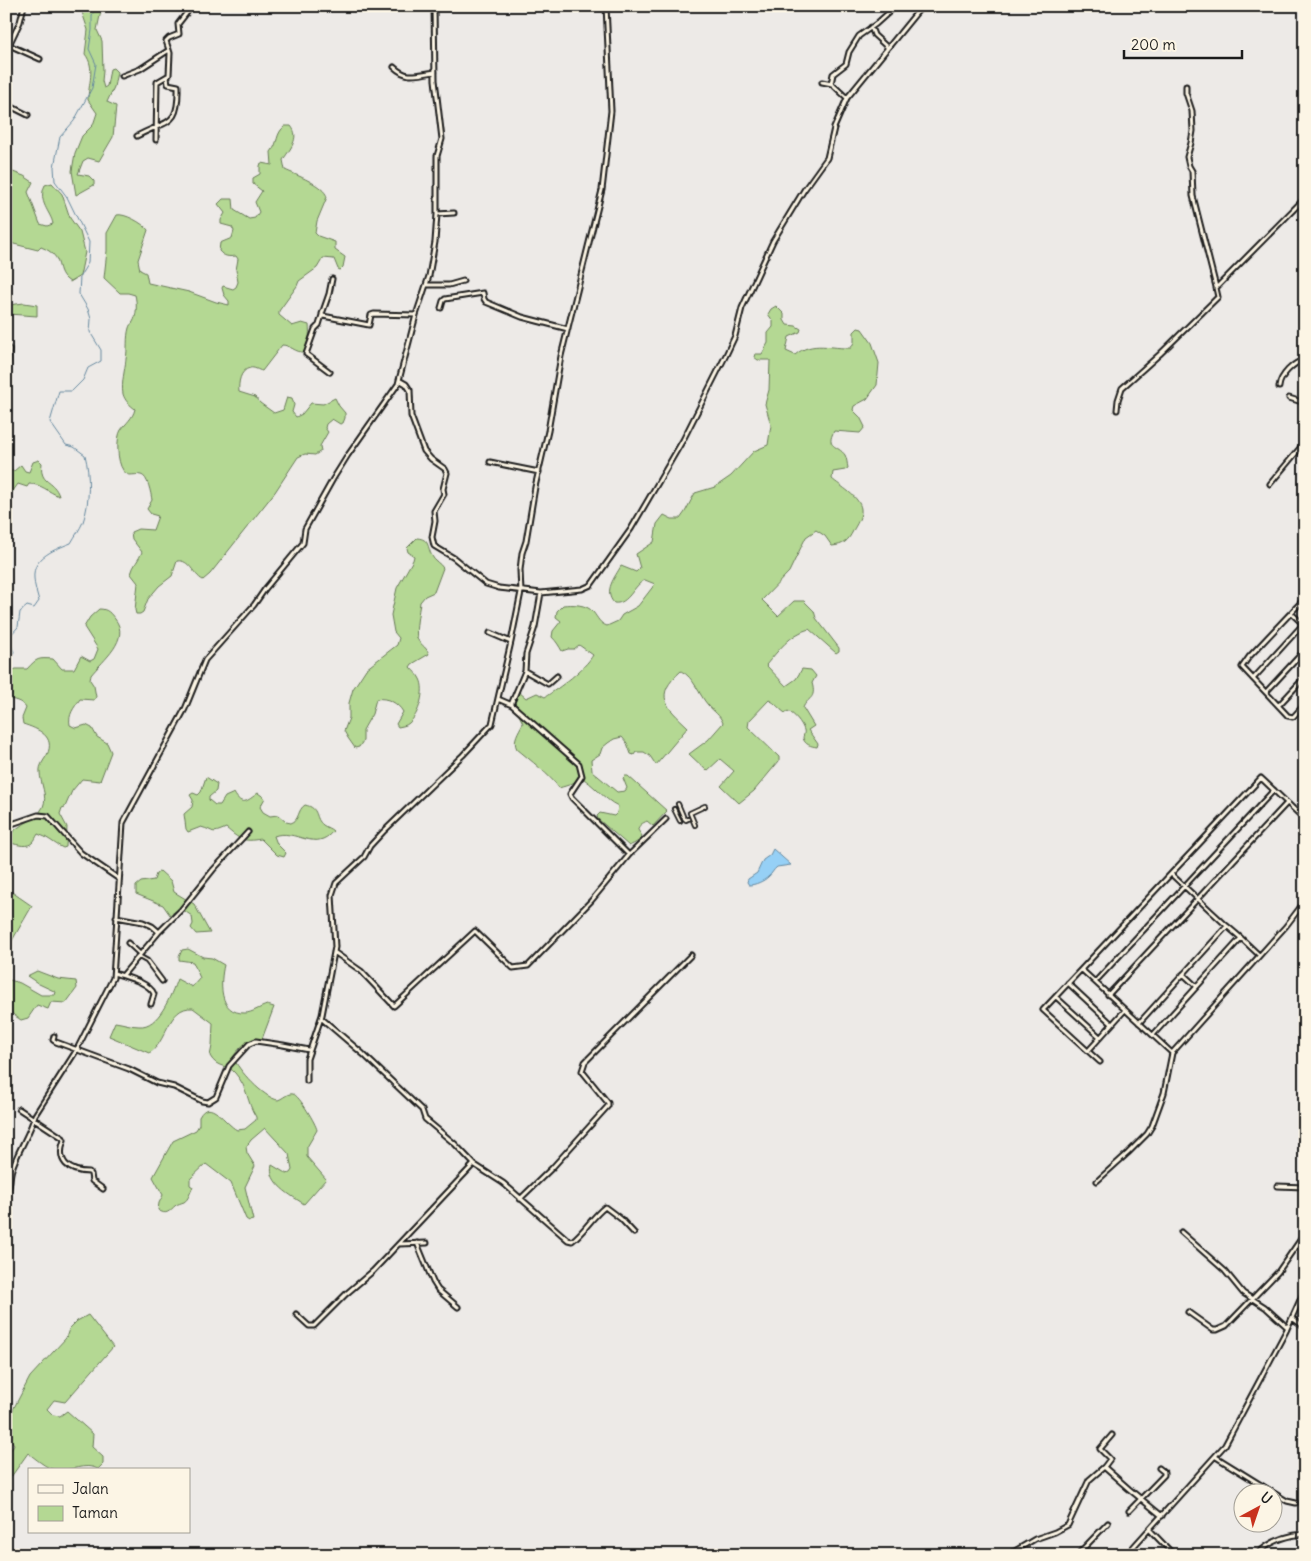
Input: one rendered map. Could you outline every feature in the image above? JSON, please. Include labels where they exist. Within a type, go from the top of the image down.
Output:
[{"type":"street","points":[[6,51],[20,22],[24,6]]},
{"type":"street","points":[[137,136],[156,126],[169,122],[176,111],[178,86],[168,84],[169,50],[166,40],[179,34],[178,24],[192,6]]},
{"type":"street","points":[[6,1196],[9,1192],[12,1168],[30,1131],[37,1110],[49,1095],[77,1049],[113,978],[123,822],[185,709],[205,660],[254,605],[303,543],[305,529],[333,479],[399,380],[416,315],[427,285],[435,242],[437,156],[442,139],[435,72],[434,6]]},
{"type":"street","points":[[307,1080],[307,1059],[321,1018],[334,952],[332,895],[336,883],[364,857],[370,846],[382,832],[492,724],[521,592],[520,570],[522,553],[548,431],[560,356],[601,196],[607,154],[610,111],[606,6]]},
{"type":"street","points":[[832,84],[833,74],[846,64],[849,52],[859,36],[896,6]]},
{"type":"street","points":[[912,6],[918,11]]},
{"type":"street","points":[[399,380],[406,384],[410,390],[411,416],[424,451],[447,473],[443,488],[444,494],[434,511],[435,521],[432,544],[490,586],[541,594],[588,587],[595,581],[631,529],[683,440],[735,336],[742,308],[773,240],[804,190],[827,158],[834,128],[847,98],[922,6]]},
{"type":"street","points":[[871,27],[874,35],[887,48]]},
{"type":"street","points":[[9,45],[40,59]]},
{"type":"street","points":[[122,76],[140,69],[169,50]]},
{"type":"street","points":[[394,67],[404,75],[409,76],[435,72]]},
{"type":"street","points":[[156,140],[157,82],[167,77]]},
{"type":"street","points":[[822,82],[832,84],[847,98]]},
{"type":"street","points":[[1117,410],[1122,388],[1218,297],[1193,196],[1192,171],[1187,157],[1193,131],[1192,111],[1186,93],[1186,86]]},
{"type":"street","points":[[6,104],[28,115]]},
{"type":"street","points":[[1216,288],[1305,198]]},
{"type":"street","points":[[437,214],[454,213]]},
{"type":"street","points":[[330,372],[306,354],[315,329],[319,325],[332,279]]},
{"type":"street","points":[[427,285],[449,285],[463,281]]},
{"type":"street","points":[[441,308],[445,299],[483,293],[486,302],[500,309],[568,329]]},
{"type":"street","points":[[322,315],[368,325],[371,315],[374,314],[416,315]]},
{"type":"street","points":[[6,346],[9,349],[6,389]]},
{"type":"street","points":[[1279,387],[1280,379],[1298,362],[1305,360]]},
{"type":"street","points":[[1289,398],[1305,403]]},
{"type":"street","points":[[1270,484],[1305,442]]},
{"type":"street","points":[[6,444],[6,449]]},
{"type":"street","points":[[490,462],[539,472]]},
{"type":"street","points":[[512,705],[525,671],[526,654],[535,627],[541,594]]},
{"type":"street","points":[[1305,598],[1243,664],[1243,669],[1267,691],[1286,715],[1292,717],[1305,704]]},
{"type":"street","points":[[1253,679],[1304,624],[1291,613]]},
{"type":"street","points":[[490,633],[511,642]]},
{"type":"street","points":[[1267,691],[1305,650]]},
{"type":"street","points":[[525,671],[548,684],[557,676]]},
{"type":"street","points":[[1279,705],[1305,677]]},
{"type":"street","points":[[498,699],[512,705],[579,764],[582,776],[570,794],[572,798],[629,855]]},
{"type":"street","points":[[1100,1062],[1043,1010],[1261,778],[1300,815]]},
{"type":"street","points":[[1095,982],[1274,790]]},
{"type":"street","points":[[1108,995],[1287,802]]},
{"type":"street","points":[[695,825],[690,818],[690,812],[705,806]]},
{"type":"street","points":[[680,821],[679,812],[686,820],[690,818]]},
{"type":"street","points":[[6,826],[38,815],[48,816],[81,853],[120,879]]},
{"type":"street","points":[[334,952],[361,971],[394,1006],[476,931],[514,968],[528,966],[591,901],[629,855],[666,819]]},
{"type":"street","points":[[123,975],[248,832]]},
{"type":"street","points":[[1171,874],[1259,955]]},
{"type":"street","points":[[1097,1181],[1147,1134],[1152,1126],[1164,1093],[1172,1053],[1296,914],[1305,901]]},
{"type":"street","points":[[116,917],[143,922],[159,932]]},
{"type":"street","points":[[1139,1023],[1227,926]]},
{"type":"street","points":[[1153,1035],[1241,938]]},
{"type":"street","points":[[128,943],[162,981]]},
{"type":"street","points":[[520,1199],[552,1168],[608,1106],[608,1103],[582,1071],[582,1066],[691,955]]},
{"type":"street","points":[[1082,970],[1172,1053]]},
{"type":"street","points":[[114,973],[123,975],[153,991],[151,1004]]},
{"type":"street","points":[[1182,974],[1196,986]]},
{"type":"street","points":[[1068,983],[1112,1024]]},
{"type":"street","points":[[1056,997],[1100,1037]]},
{"type":"street","points":[[1088,1051],[1125,1010]]},
{"type":"street","points":[[321,1018],[363,1054],[422,1110],[424,1119],[455,1144],[474,1164],[500,1181],[570,1241],[581,1234],[604,1207],[621,1219],[634,1233]]},
{"type":"street","points":[[54,1036],[53,1040],[56,1042],[129,1069],[157,1083],[208,1102],[216,1097],[229,1066],[249,1044],[256,1041],[283,1044],[309,1050]]},
{"type":"street","points":[[19,1108],[64,1139],[60,1151],[68,1167],[73,1170],[89,1172],[92,1181],[103,1189]]},
{"type":"street","points":[[296,1314],[310,1326],[314,1326],[399,1244],[474,1164]]},
{"type":"street","points":[[1277,1186],[1305,1187]]},
{"type":"street","points":[[1181,1232],[1225,1271],[1243,1293],[1254,1299],[1287,1327]]},
{"type":"street","points":[[1188,1312],[1205,1326],[1217,1330],[1226,1326],[1278,1272],[1305,1233]]},
{"type":"street","points":[[399,1244],[427,1243]]},
{"type":"street","points":[[416,1244],[438,1290],[458,1307]]},
{"type":"street","points":[[1126,1555],[1225,1446],[1292,1318],[1305,1289]]},
{"type":"street","points":[[1292,1318],[1305,1327]]},
{"type":"street","points":[[1008,1555],[1035,1539],[1055,1532],[1068,1524],[1088,1480],[1109,1462],[1110,1459],[1100,1449],[1112,1435]]},
{"type":"street","points":[[1216,1457],[1287,1501],[1296,1503]]},
{"type":"street","points":[[1104,1466],[1162,1516]]},
{"type":"street","points":[[1129,1511],[1164,1474],[1159,1468]]},
{"type":"street","points":[[1076,1555],[1108,1523]]},
{"type":"street","points":[[1150,1530],[1174,1555]]},
{"type":"street","points":[[1256,1555],[1272,1542],[1305,1534]]},
{"type":"green space","points":[[80,6],[102,6],[97,30],[102,41],[102,81],[104,88],[107,86],[110,69],[113,68],[117,72],[114,87],[107,102],[116,106],[113,137],[99,161],[88,158],[83,161],[78,174],[89,176],[94,181],[94,185],[76,195],[72,171],[75,153],[82,136],[93,125],[97,113],[88,100],[91,71],[85,54],[88,30]]},
{"type":"green space","points":[[285,126],[291,126],[295,135],[293,144],[283,160],[285,170],[309,181],[321,188],[325,193],[327,197],[317,221],[315,233],[318,236],[335,242],[335,250],[345,257],[343,267],[340,270],[334,259],[323,258],[317,268],[299,281],[279,311],[279,315],[292,326],[302,323],[309,325],[309,339],[304,352],[282,345],[262,371],[252,368],[244,371],[239,381],[239,392],[255,397],[274,413],[283,410],[287,397],[292,398],[294,405],[292,412],[296,417],[302,414],[311,403],[323,404],[335,398],[345,413],[345,418],[343,423],[340,424],[332,419],[326,424],[325,428],[328,432],[320,446],[321,451],[315,455],[305,454],[298,457],[275,492],[210,574],[203,580],[185,562],[177,561],[172,576],[159,586],[148,599],[143,612],[136,614],[138,583],[131,574],[142,552],[132,539],[131,532],[138,529],[153,530],[158,516],[151,514],[147,509],[152,500],[146,478],[141,475],[129,475],[123,471],[118,456],[119,434],[135,409],[125,399],[122,385],[127,355],[128,332],[136,313],[136,305],[135,295],[120,293],[104,278],[107,233],[117,215],[129,217],[138,222],[148,230],[138,260],[140,270],[146,273],[148,283],[189,292],[229,305],[229,301],[224,295],[222,288],[223,286],[233,289],[236,287],[238,282],[236,270],[238,259],[236,256],[227,256],[219,251],[220,243],[232,238],[234,231],[232,227],[221,224],[225,213],[218,204],[223,199],[233,199],[234,210],[249,219],[255,218],[259,212],[255,202],[262,191],[253,184],[253,178],[260,174],[261,163],[272,165],[271,152],[280,132]]},
{"type":"green space","points":[[13,172],[33,182],[28,192],[40,224],[47,226],[53,224],[43,202],[45,185],[52,183],[62,194],[70,218],[80,232],[85,252],[80,276],[70,282],[62,273],[54,255],[49,251],[41,247],[38,250],[6,242],[6,173]]},
{"type":"green space","points":[[24,303],[37,305],[37,316],[8,314],[9,305]]},
{"type":"green space","points":[[776,306],[784,314],[784,320],[787,325],[796,326],[801,329],[800,332],[789,337],[786,351],[795,355],[802,350],[815,346],[851,348],[854,342],[854,332],[858,328],[862,329],[872,343],[879,363],[877,385],[867,399],[854,406],[853,410],[860,417],[865,427],[860,433],[834,431],[831,441],[845,455],[848,468],[833,472],[832,479],[857,500],[860,505],[861,515],[849,537],[840,545],[832,546],[825,536],[816,530],[806,537],[789,572],[762,600],[778,616],[794,601],[804,601],[814,611],[816,618],[839,648],[839,651],[836,653],[809,629],[790,639],[766,665],[786,686],[796,679],[802,669],[811,670],[816,676],[812,683],[813,693],[803,708],[814,726],[808,730],[818,744],[817,747],[807,744],[803,738],[804,730],[798,719],[788,711],[785,713],[769,700],[749,721],[748,727],[779,757],[779,761],[754,791],[739,803],[721,786],[734,771],[720,759],[707,771],[689,754],[708,740],[723,723],[689,677],[681,671],[667,687],[665,694],[669,707],[688,727],[656,765],[650,756],[644,752],[631,754],[627,743],[622,737],[608,743],[602,748],[600,754],[591,760],[592,771],[617,792],[625,791],[627,788],[623,778],[628,776],[667,811],[653,826],[647,821],[642,823],[638,830],[642,836],[638,841],[629,846],[598,819],[597,816],[600,813],[614,816],[617,813],[618,806],[579,776],[573,783],[559,788],[517,749],[515,742],[523,723],[519,715],[521,710],[515,703],[519,692],[526,698],[537,693],[545,697],[578,672],[593,655],[579,645],[574,649],[562,651],[552,637],[553,631],[561,621],[556,617],[557,611],[563,605],[583,606],[590,609],[600,622],[607,626],[618,621],[622,615],[638,606],[655,584],[645,580],[623,601],[614,603],[611,598],[610,589],[613,579],[621,566],[636,572],[640,568],[636,554],[654,542],[657,524],[664,515],[672,519],[680,519],[695,493],[715,487],[731,476],[754,451],[768,445],[771,425],[765,404],[769,390],[770,360],[758,360],[754,357],[755,354],[762,354],[768,343],[768,333],[773,327],[773,321],[768,314]]},
{"type":"green space","points":[[39,460],[42,463],[45,479],[54,487],[59,496],[34,484],[29,484],[27,487],[18,484],[10,495],[6,495],[8,485],[6,471],[14,471],[21,465],[25,471],[29,472],[33,462]]},
{"type":"green space","points":[[417,538],[424,540],[428,544],[433,558],[443,568],[434,592],[425,596],[420,602],[417,638],[429,654],[410,667],[420,679],[422,696],[413,719],[407,725],[398,727],[396,724],[403,712],[401,709],[395,703],[388,700],[376,699],[372,714],[363,730],[363,741],[359,747],[355,748],[344,731],[349,718],[349,703],[353,689],[366,669],[397,645],[399,638],[394,632],[391,615],[397,588],[414,556],[408,552],[407,548]]},
{"type":"green space","points":[[99,609],[107,611],[115,619],[120,634],[118,642],[91,675],[90,680],[94,686],[96,697],[94,700],[80,699],[72,711],[70,725],[76,728],[86,725],[92,728],[97,737],[107,743],[111,752],[100,781],[82,779],[72,791],[65,807],[62,808],[60,814],[67,827],[66,847],[63,848],[38,834],[34,841],[28,845],[11,843],[9,837],[12,832],[40,812],[43,807],[45,798],[40,770],[47,755],[49,743],[40,731],[23,724],[22,718],[26,708],[17,701],[6,699],[6,673],[16,669],[27,669],[41,659],[53,659],[62,669],[74,669],[81,656],[90,661],[94,659],[98,649],[84,627],[90,617]]},
{"type":"green space","points":[[206,777],[217,784],[216,791],[209,797],[209,800],[215,805],[220,805],[225,797],[234,793],[240,800],[245,801],[258,793],[265,798],[260,807],[263,812],[270,816],[278,815],[286,822],[291,823],[296,820],[302,807],[305,805],[310,806],[315,811],[320,822],[333,831],[320,840],[282,834],[274,836],[277,844],[286,853],[284,857],[277,855],[261,839],[242,839],[226,828],[213,832],[201,827],[188,832],[184,814],[192,807],[193,800],[190,795],[193,793],[198,795],[201,792]]},
{"type":"green space","points":[[160,871],[171,881],[174,892],[194,904],[210,933],[196,934],[191,928],[193,924],[192,916],[180,908],[170,915],[163,905],[136,894],[136,886],[141,882],[154,880],[156,874]]},
{"type":"green space","points":[[6,888],[32,906],[6,951]]},
{"type":"green space","points":[[188,949],[203,957],[212,958],[224,965],[222,980],[223,996],[225,1003],[230,1008],[236,1012],[245,1013],[267,1005],[274,1007],[262,1039],[253,1040],[245,1044],[233,1057],[246,1076],[259,1089],[272,1098],[278,1100],[289,1094],[296,1096],[314,1122],[317,1130],[307,1147],[307,1157],[326,1179],[304,1204],[287,1193],[273,1178],[271,1172],[272,1165],[287,1174],[292,1170],[289,1154],[265,1128],[246,1147],[247,1153],[255,1166],[245,1187],[253,1220],[249,1221],[246,1219],[231,1183],[206,1164],[190,1179],[190,1185],[193,1187],[186,1201],[176,1205],[168,1212],[164,1213],[158,1210],[163,1195],[153,1177],[173,1141],[196,1130],[199,1125],[199,1117],[203,1111],[213,1110],[237,1130],[245,1129],[256,1120],[240,1079],[232,1070],[219,1065],[210,1056],[213,1023],[193,1008],[184,1009],[172,1019],[160,1042],[149,1053],[109,1036],[115,1022],[139,1026],[153,1022],[163,1009],[177,979],[192,987],[200,978],[193,962],[179,960],[182,950]]},
{"type":"green space","points":[[37,971],[58,979],[76,981],[77,988],[66,1003],[51,1002],[48,1009],[37,1005],[28,1018],[21,1020],[9,1009],[6,979],[20,983],[41,995],[55,995],[56,992],[27,976]]},
{"type":"green space","points":[[88,1315],[113,1347],[65,1402],[54,1400],[47,1409],[53,1415],[60,1416],[67,1411],[93,1434],[92,1447],[103,1457],[103,1464],[99,1468],[88,1466],[50,1468],[28,1453],[6,1484],[6,1452],[11,1450],[14,1444],[9,1438],[6,1423],[30,1377],[66,1338],[69,1329],[77,1321]]},
{"type":"water","points":[[773,849],[791,865],[777,867],[764,880],[757,884],[749,885],[748,879],[757,873],[763,860],[770,855]]},
{"type":"waterway","points":[[6,662],[14,652],[8,638],[18,627],[20,612],[27,606],[34,608],[39,601],[34,581],[34,571],[37,565],[46,555],[71,543],[83,522],[87,506],[88,480],[85,455],[74,447],[66,445],[50,422],[59,391],[72,391],[83,380],[88,368],[101,361],[101,350],[90,332],[91,319],[88,309],[79,294],[80,276],[88,263],[89,242],[67,197],[55,181],[54,167],[60,137],[74,121],[92,88],[96,64],[89,49],[92,16],[95,6]]}]
